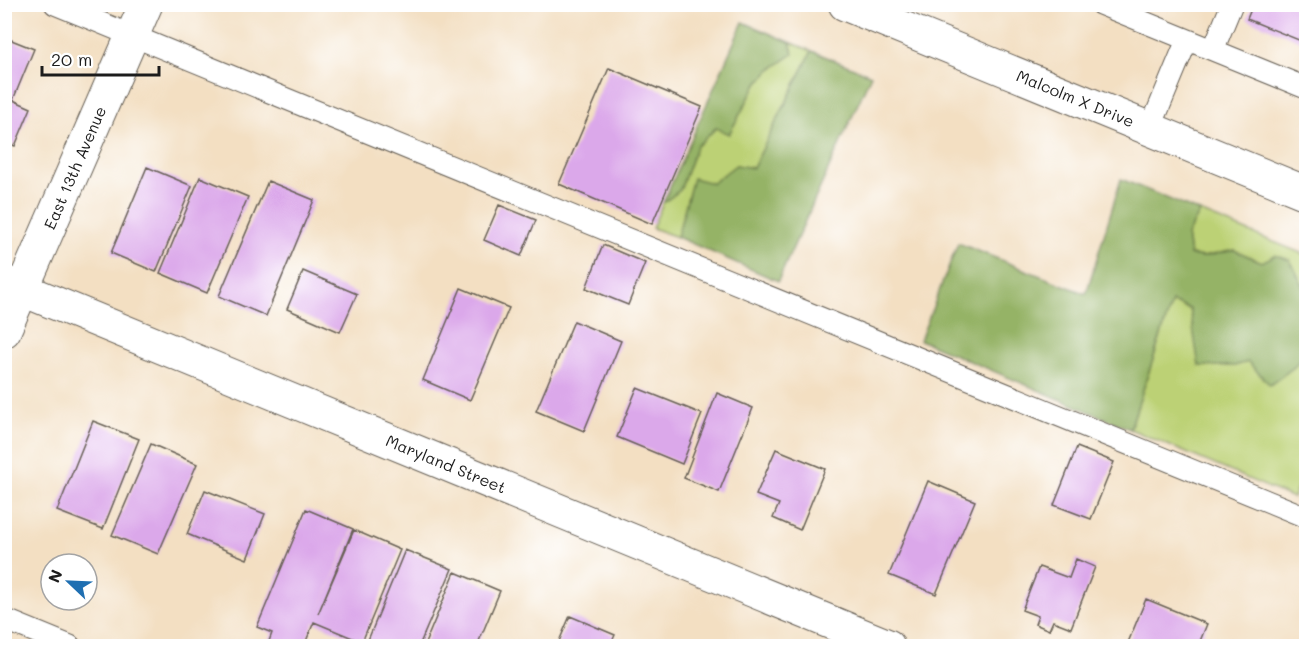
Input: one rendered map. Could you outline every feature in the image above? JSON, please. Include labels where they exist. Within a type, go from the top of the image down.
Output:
[{"type":"street","name":"East 13th Avenue","points":[[4,331],[13,286],[146,4]]},
{"type":"street","name":"Malcolm X Drive","points":[[845,4],[883,12],[1150,129],[1306,193]]},
{"type":"street","name":"Maryland Street","points":[[13,286],[888,646]]},
{"type":"lane","points":[[55,4],[1306,517]]},
{"type":"lane","points":[[1100,4],[1306,88]]},
{"type":"lane","points":[[1213,50],[1232,4]]},
{"type":"lane","points":[[1150,129],[1187,40]]},
{"type":"lane","points":[[4,619],[70,646]]},
{"type":"green space","points":[[743,22],[790,42],[793,54],[770,70],[756,85],[729,134],[716,128],[696,147],[680,190],[663,203]]},
{"type":"green space","points":[[790,42],[812,51],[753,168],[736,165],[712,184],[693,179],[677,237],[652,228],[663,203],[680,190],[696,147],[716,128],[729,134],[756,85],[770,70],[793,54]]},
{"type":"green space","points":[[812,51],[871,75],[778,281],[677,237],[693,178],[712,183],[736,165],[753,168]]},
{"type":"green space","points":[[1121,179],[1200,212],[1187,235],[1190,255],[1203,257],[1234,250],[1262,262],[1275,255],[1290,260],[1306,292],[1306,352],[1294,367],[1270,385],[1248,362],[1234,366],[1199,366],[1190,309],[1172,302],[1130,429],[920,340],[958,243],[1086,294]]},
{"type":"green space","points":[[1200,212],[1306,255],[1306,292],[1290,260],[1262,262],[1234,250],[1203,257],[1190,255],[1187,235]]},
{"type":"green space","points":[[1172,302],[1190,309],[1234,366],[1248,362],[1294,367],[1306,352],[1306,468],[1293,498],[1130,429]]},
{"type":"building","points":[[1253,4],[1306,4],[1306,43],[1247,19]]},
{"type":"building","points":[[4,37],[34,49],[13,100],[31,108],[15,146],[8,143],[5,152]]},
{"type":"building","points":[[609,68],[702,107],[652,224],[559,184]]},
{"type":"building","points":[[147,167],[192,186],[156,272],[111,253]]},
{"type":"building","points":[[200,177],[248,197],[207,293],[160,273]]},
{"type":"building","points":[[268,181],[314,200],[266,316],[219,296]]},
{"type":"building","points":[[499,205],[536,220],[521,256],[484,240]]},
{"type":"building","points":[[603,245],[645,263],[628,305],[586,288]]},
{"type":"building","points":[[303,271],[357,294],[340,332],[287,309]]},
{"type":"building","points":[[461,288],[509,308],[470,400],[423,380]]},
{"type":"building","points":[[574,321],[621,341],[584,431],[536,411]]},
{"type":"building","points":[[637,388],[702,414],[682,464],[617,437]]},
{"type":"building","points":[[717,393],[753,408],[719,492],[684,478]]},
{"type":"building","points":[[93,421],[139,439],[103,529],[57,511]]},
{"type":"building","points":[[151,444],[197,464],[158,554],[112,535]]},
{"type":"building","points":[[1077,447],[1114,462],[1091,519],[1054,505]]},
{"type":"building","points":[[776,449],[825,469],[800,530],[773,518],[779,504],[756,495]]},
{"type":"building","points":[[928,481],[975,501],[936,594],[889,575]]},
{"type":"building","points":[[205,490],[265,514],[247,559],[187,534]]},
{"type":"building","points":[[306,509],[353,529],[318,614],[354,530],[400,550],[362,642],[314,622],[304,646],[275,646],[268,644],[272,633],[257,627]]},
{"type":"building","points":[[405,550],[452,569],[419,646],[384,646],[368,640]]},
{"type":"building","points":[[1076,559],[1095,567],[1071,628],[1053,621],[1049,630],[1035,624],[1038,616],[1022,610],[1039,567],[1069,578]]},
{"type":"building","points":[[455,572],[500,591],[477,646],[424,646]]},
{"type":"building","points":[[1146,599],[1207,624],[1198,646],[1127,645]]},
{"type":"building","points":[[570,616],[615,635],[610,646],[557,646]]}]
